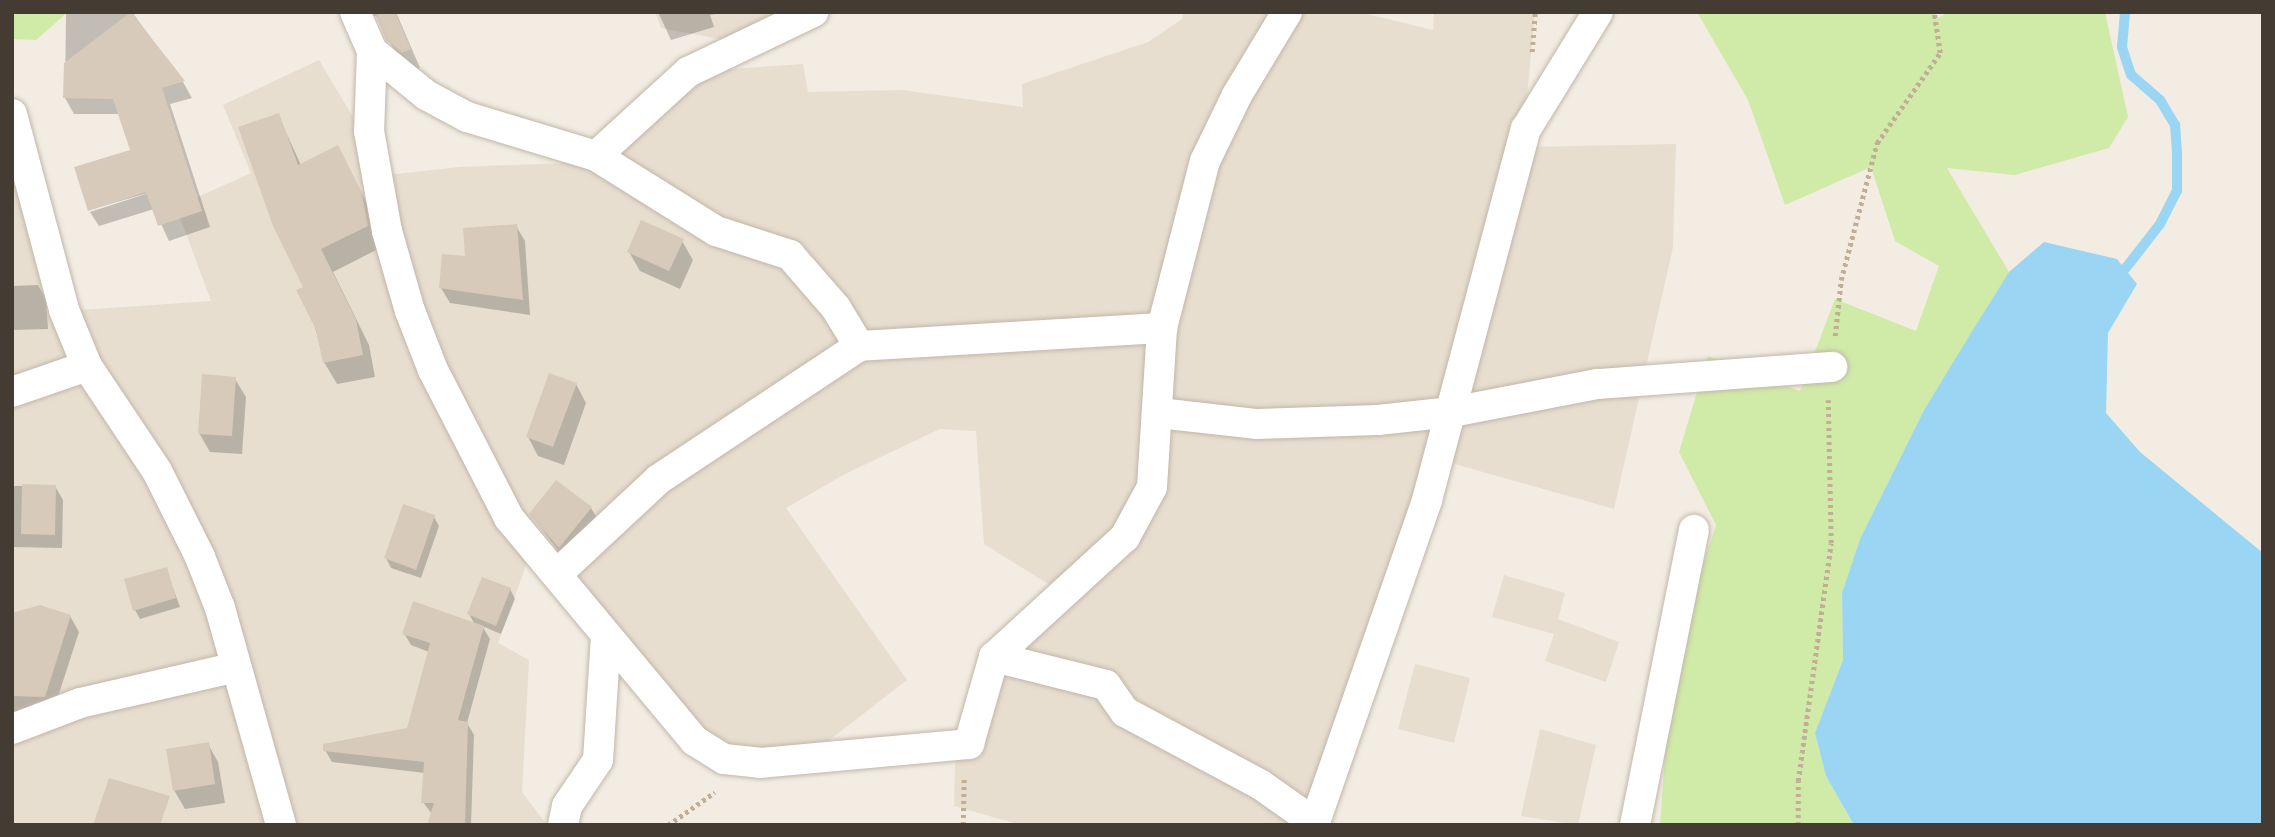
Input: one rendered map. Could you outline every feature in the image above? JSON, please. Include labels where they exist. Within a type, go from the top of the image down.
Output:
[{"type":"street","points":[[355,12],[372,51],[369,131],[387,231],[410,311],[433,370],[509,518],[695,741],[724,759],[811,761],[969,744],[994,657],[1125,537],[1140,515],[1152,487],[1159,413],[1162,328],[1205,161],[1237,94],[1287,12]]},
{"type":"street","points":[[596,156],[688,72],[813,12]]},
{"type":"street","points":[[994,657],[1106,685],[1125,712],[1261,785],[1315,824],[1427,500],[1526,129],[1598,12]]},
{"type":"street","points":[[372,51],[426,94],[467,117],[596,156],[716,231],[790,255],[830,299],[859,346]]},
{"type":"street","points":[[12,114],[64,310],[87,366],[157,471],[200,557],[220,608],[233,667],[274,788],[281,825]]},
{"type":"street","points":[[556,574],[659,479],[859,346],[1162,328]]},
{"type":"street","points":[[12,392],[87,366]]},
{"type":"street","points":[[1159,413],[1310,425],[1452,412],[1598,384],[1832,367]]},
{"type":"street","points":[[1635,825],[1694,530]]},
{"type":"street","points":[[563,825],[567,806],[598,760],[606,636]]},
{"type":"street","points":[[12,729],[80,703],[233,667]]},
{"type":"path","points":[[1798,825],[1797,780],[1831,543],[1825,429],[1840,280],[1877,143],[1940,53],[1934,12]]},
{"type":"path","points":[[963,825],[969,744]]},
{"type":"shaded area","points":[[655,12],[813,12],[746,44],[661,28]]},
{"type":"shaded area","points":[[1184,12],[1359,12],[1433,30],[1434,12],[1535,12],[1524,129],[1518,147],[1676,144],[1673,247],[1614,509],[1430,457],[1305,825],[1021,825],[954,806],[955,765],[976,679],[1058,590],[984,544],[976,431],[940,429],[845,474],[786,508],[907,680],[810,755],[722,765],[530,554],[498,643],[529,660],[522,792],[547,825],[12,825],[12,143],[51,312],[211,301],[176,207],[251,173],[223,105],[319,60],[362,132],[370,177],[459,167],[593,162],[688,72],[803,64],[808,92],[903,90],[1023,107],[1022,84],[1148,42],[1182,19]]},
{"type":"shaded area","points":[[1504,575],[1565,593],[1558,619],[1619,642],[1606,682],[1545,661],[1554,634],[1492,617]]},
{"type":"shaded area","points":[[1415,664],[1470,678],[1454,743],[1398,729]]},
{"type":"shaded area","points":[[1540,729],[1596,745],[1578,825],[1521,816]]},
{"type":"green space","points":[[12,12],[68,12],[36,40],[12,39]]},
{"type":"green space","points":[[1697,12],[1934,12],[1937,19],[1948,12],[2105,12],[2128,117],[2109,148],[2015,175],[1947,168],[2009,272],[1924,410],[1860,539],[1842,593],[1843,660],[1815,733],[1826,776],[1854,825],[1660,825],[1672,658],[1716,525],[1679,452],[1708,356],[1800,391],[1835,299],[1916,331],[1939,266],[1895,241],[1871,167],[1785,205],[1748,100]]},
{"type":"water","points":[[2044,242],[2117,259],[2137,284],[2108,333],[2106,413],[2140,452],[2263,553],[2263,825],[1854,825],[1826,776],[1815,733],[1843,660],[1842,593],[1860,539],[1924,410],[1971,333],[2009,272]]},
{"type":"building","points":[[131,12],[185,81],[162,88],[202,211],[158,226],[146,192],[88,211],[74,167],[130,150],[113,99],[63,98],[64,63]]},
{"type":"building","points":[[395,12],[411,49],[402,53],[386,40],[376,16]]},
{"type":"building","points":[[279,113],[298,165],[338,145],[362,193],[368,226],[321,249],[356,320],[363,355],[323,363],[316,330],[296,290],[303,287],[273,226],[238,127]]},
{"type":"building","points":[[641,220],[684,239],[669,271],[627,252]]},
{"type":"building","points":[[517,224],[523,300],[439,288],[442,254],[465,256],[463,228]]},
{"type":"building","points":[[549,373],[577,383],[553,447],[526,437]]},
{"type":"building","points":[[202,374],[236,377],[232,436],[198,434]]},
{"type":"building","points":[[556,480],[592,507],[559,548],[529,514]]},
{"type":"building","points":[[22,484],[56,485],[55,535],[21,534]]},
{"type":"building","points":[[403,504],[435,515],[416,570],[384,558]]},
{"type":"building","points":[[167,567],[176,598],[133,611],[124,579]]},
{"type":"building","points":[[482,577],[511,588],[496,626],[467,614]]},
{"type":"building","points":[[413,601],[484,626],[458,720],[468,722],[465,825],[427,825],[434,803],[421,803],[424,762],[323,751],[323,744],[407,728],[430,643],[402,634]]},
{"type":"building","points":[[40,605],[71,615],[45,697],[12,696],[12,613]]},
{"type":"building","points":[[209,742],[215,784],[173,791],[166,749]]},
{"type":"building","points":[[109,778],[170,796],[160,825],[93,825]]},
{"type":"waterway","points":[[2125,12],[2122,47],[2131,75],[2160,100],[2175,125],[2177,191],[2160,224],[2125,269]]}]
